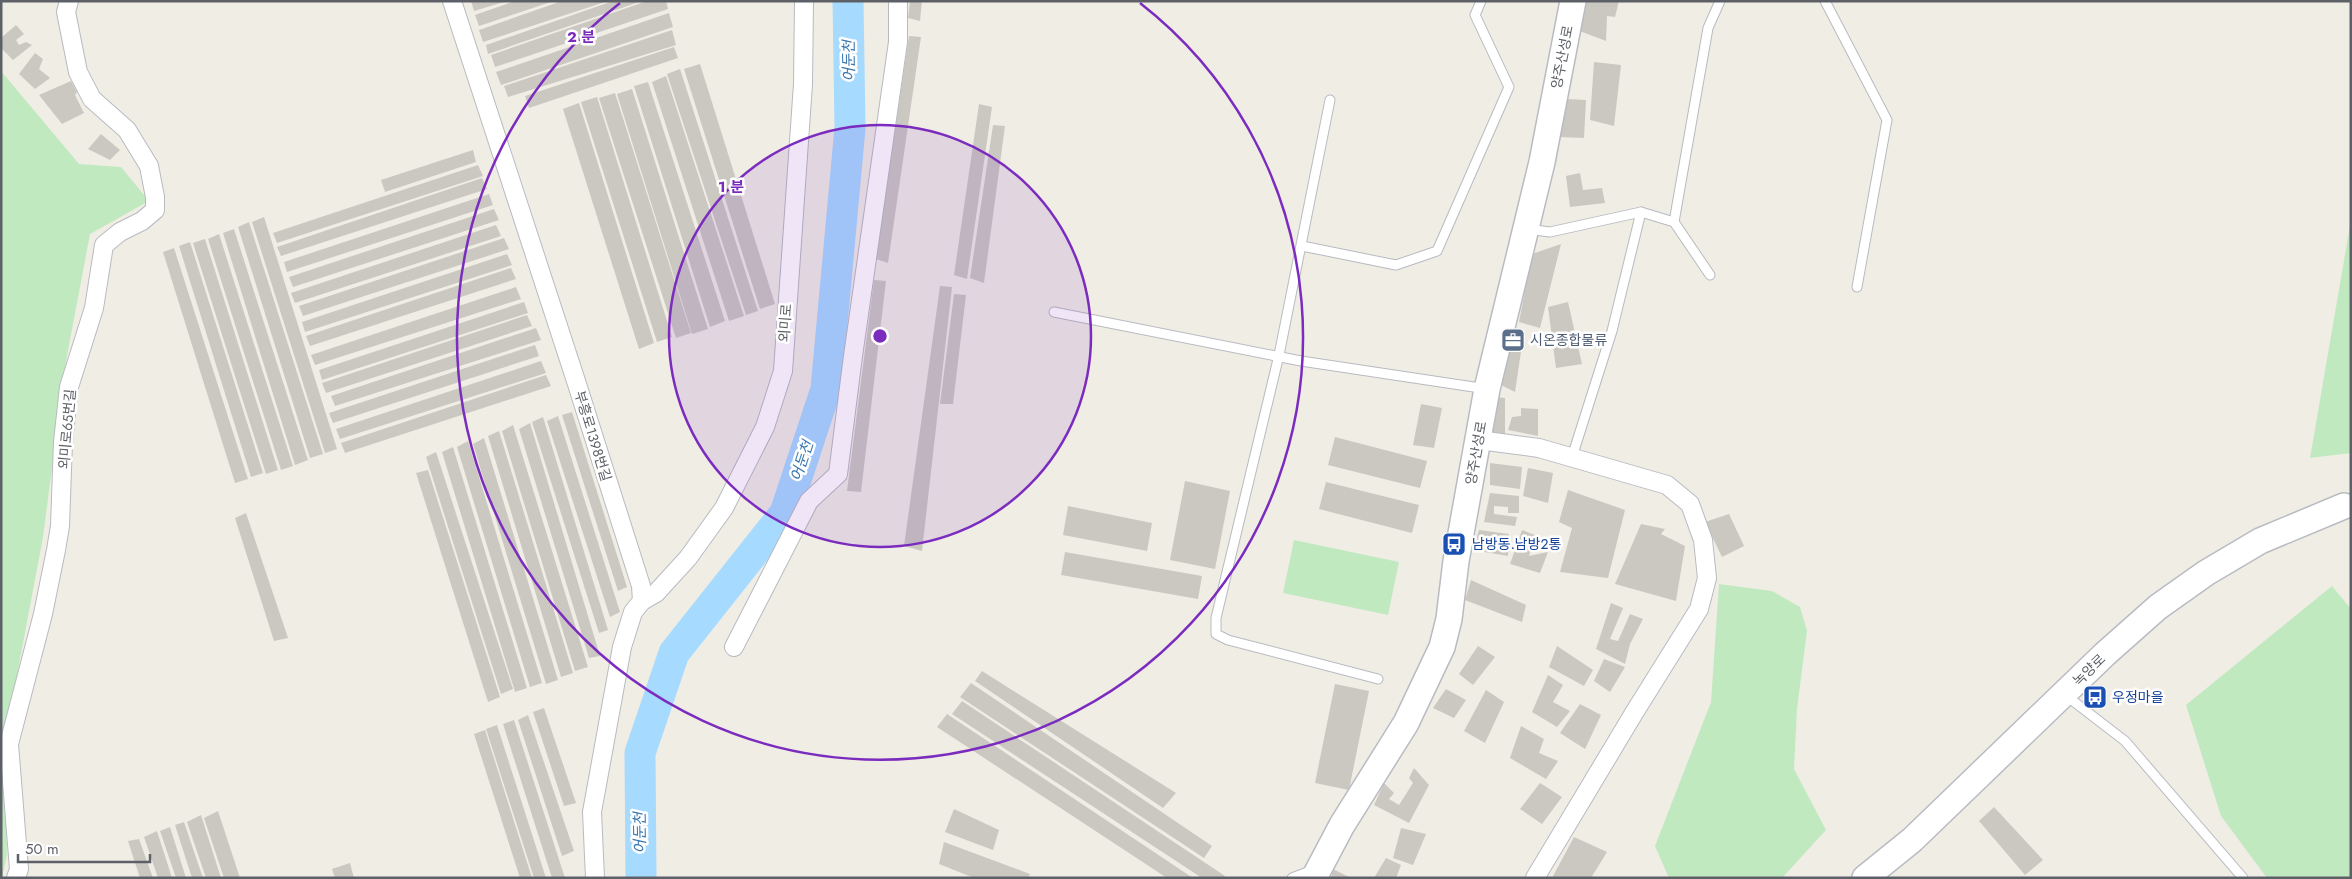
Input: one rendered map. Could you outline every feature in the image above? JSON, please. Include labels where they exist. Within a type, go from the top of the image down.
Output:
[{"type":"street","name":"외미로65번길","points":[[16,878],[19,870],[9,744],[43,614],[56,550],[60,526],[63,442],[69,387],[94,308],[104,245],[120,232],[142,221],[155,210],[155,197],[149,166],[127,130],[92,99],[78,72],[66,12],[69,1]]},
{"type":"street","name":"부흥로1398번길","points":[[452,1],[641,586],[642,601]]},
{"type":"street","name":"외미로","points":[[642,601],[656,594],[688,558],[724,508],[765,427],[783,371],[803,84],[804,1]]},
{"type":"street","points":[[734,647],[809,501],[838,474],[898,42],[898,1]]},
{"type":"street","name":"양주산성로","points":[[1317,873],[1342,824],[1406,723],[1442,647],[1449,619],[1456,561],[1487,389],[1542,162],[1573,1]]},
{"type":"street","points":[[1479,440],[1539,448],[1667,485],[1690,504],[1703,540],[1707,578],[1699,609],[1535,878]]},
{"type":"street","name":"녹양로","points":[[1865,878],[1912,840],[2137,624],[2206,573],[2260,541],[2344,506]]},
{"type":"street","points":[[595,878],[592,812],[622,647],[633,612],[642,601]]},
{"type":"lane","points":[[1302,246],[1396,265],[1437,251],[1509,87],[1475,15],[1481,1]]},
{"type":"lane","points":[[1674,222],[1708,28],[1720,1]]},
{"type":"lane","points":[[1825,1],[1887,120],[1857,287]]},
{"type":"lane","points":[[1330,100],[1279,355],[1216,618],[1216,634],[1228,640],[1378,679]]},
{"type":"lane","points":[[1572,457],[1612,331],[1641,212]]},
{"type":"lane","points":[[1527,229],[1550,232],[1641,212],[1674,222],[1710,276]]},
{"type":"lane","points":[[1054,312],[1279,355],[1487,389]]},
{"type":"lane","points":[[2064,694],[2125,742],[2243,878]]},
{"type":"lane","points":[[1292,878],[1317,873]]},
{"type":"green space","points":[[1,71],[79,164],[121,167],[149,201],[90,234],[66,361],[43,537],[4,744],[7,855],[2,878]]},
{"type":"green space","points":[[2351,220],[2351,453],[2310,458]]},
{"type":"green space","points":[[1294,540],[1399,562],[1388,615],[1283,593]]},
{"type":"green space","points":[[1719,584],[1772,591],[1800,607],[1807,631],[1797,709],[1794,769],[1826,830],[1782,878],[1669,878],[1655,846],[1711,702]]},
{"type":"green space","points":[[2332,586],[2351,609],[2351,878],[2267,878],[2221,816],[2186,705]]},
{"type":"building","points":[[471,1],[504,1],[504,2],[474,11]]},
{"type":"building","points":[[515,1],[551,2],[479,26],[475,15]]},
{"type":"building","points":[[562,1],[605,2],[483,42],[479,30]]},
{"type":"building","points":[[613,1],[639,2],[488,54],[486,45]]},
{"type":"building","points":[[647,1],[666,1],[668,9],[495,67],[491,55]]},
{"type":"building","points":[[910,1],[922,1],[920,21],[908,18]]},
{"type":"building","points":[[1583,1],[1619,1],[1615,17],[1607,16],[1606,41],[1577,30]]},
{"type":"building","points":[[669,13],[673,27],[501,85],[496,72]]},
{"type":"building","points":[[16,25],[24,34],[16,40],[19,45],[26,42],[32,45],[13,60],[1,48],[1,38]]},
{"type":"building","points":[[672,30],[676,45],[508,97],[504,86]]},
{"type":"building","points":[[909,36],[921,37],[888,263],[876,259]]},
{"type":"building","points":[[674,47],[678,58],[529,108],[525,96]]},
{"type":"building","points":[[35,53],[43,59],[39,69],[50,78],[35,89],[19,74]]},
{"type":"building","points":[[1594,62],[1621,65],[1614,126],[1590,120]]},
{"type":"building","points":[[700,64],[775,304],[760,309],[684,69]]},
{"type":"building","points":[[680,69],[758,311],[746,315],[667,74]]},
{"type":"building","points":[[666,76],[744,316],[729,321],[652,82]]},
{"type":"building","points":[[71,81],[77,92],[75,95],[84,113],[62,124],[39,95]]},
{"type":"building","points":[[648,82],[725,321],[710,327],[634,86]]},
{"type":"building","points":[[632,89],[708,329],[692,334],[617,94]]},
{"type":"building","points":[[615,93],[691,333],[676,338],[599,98]]},
{"type":"building","points":[[597,97],[672,337],[657,342],[581,102]]},
{"type":"building","points":[[1567,99],[1586,100],[1584,138],[1560,137]]},
{"type":"building","points":[[579,103],[654,343],[639,349],[563,109]]},
{"type":"building","points":[[979,104],[992,107],[967,279],[954,275]]},
{"type":"building","points":[[993,125],[1005,126],[984,283],[970,278]]},
{"type":"building","points":[[101,134],[120,150],[110,160],[88,149]]},
{"type":"building","points":[[473,150],[476,162],[385,192],[381,180]]},
{"type":"building","points":[[478,165],[483,176],[277,243],[273,233]]},
{"type":"building","points":[[1580,173],[1583,190],[1602,188],[1605,203],[1570,207],[1566,176]]},
{"type":"building","points":[[482,178],[487,189],[281,256],[277,247]]},
{"type":"building","points":[[489,194],[493,205],[287,272],[284,262]]},
{"type":"building","points":[[494,209],[499,220],[293,287],[289,277]]},
{"type":"building","points":[[264,217],[337,449],[325,453],[252,222]]},
{"type":"building","points":[[249,222],[323,454],[310,458],[238,227]]},
{"type":"building","points":[[496,225],[501,236],[295,303],[291,293]]},
{"type":"building","points":[[234,229],[308,460],[295,465],[223,233]]},
{"type":"building","points":[[219,234],[293,466],[281,470],[208,239]]},
{"type":"building","points":[[504,238],[509,249],[303,316],[299,306]]},
{"type":"building","points":[[205,239],[278,470],[266,474],[193,243]]},
{"type":"building","points":[[190,242],[263,473],[251,477],[179,246]]},
{"type":"building","points":[[1561,244],[1540,328],[1519,322],[1532,254]]},
{"type":"building","points":[[174,248],[248,479],[235,483],[163,252]]},
{"type":"building","points":[[507,254],[512,265],[305,332],[302,322]]},
{"type":"building","points":[[511,268],[516,279],[310,346],[306,336]]},
{"type":"building","points":[[874,280],[886,281],[861,492],[847,491]]},
{"type":"building","points":[[940,286],[952,287],[922,551],[904,546]]},
{"type":"building","points":[[516,287],[521,299],[315,365],[311,355]]},
{"type":"building","points":[[954,294],[966,295],[953,404],[940,404]]},
{"type":"building","points":[[524,302],[528,313],[322,380],[319,370]]},
{"type":"building","points":[[1568,302],[1582,364],[1556,368],[1548,307]]},
{"type":"building","points":[[527,315],[532,326],[326,393],[322,383]]},
{"type":"building","points":[[536,328],[541,340],[335,406],[331,396]]},
{"type":"building","points":[[1510,339],[1522,345],[1515,392],[1501,385]]},
{"type":"building","points":[[535,345],[539,356],[333,423],[329,413]]},
{"type":"building","points":[[541,361],[546,373],[340,439],[336,429]]},
{"type":"building","points":[[546,375],[551,386],[345,453],[341,443]]},
{"type":"building","points":[[1496,397],[1505,398],[1505,435],[1491,432]]},
{"type":"building","points":[[1421,404],[1442,408],[1434,448],[1413,445]]},
{"type":"building","points":[[1521,408],[1538,409],[1538,436],[1508,430],[1512,417],[1521,416]]},
{"type":"building","points":[[572,412],[627,587],[618,591],[562,415]]},
{"type":"building","points":[[558,416],[620,612],[610,617],[547,421]]},
{"type":"building","points":[[543,417],[608,630],[599,633],[532,422]]},
{"type":"building","points":[[530,423],[600,656],[589,658],[519,429]]},
{"type":"building","points":[[513,425],[588,667],[575,671],[502,431]]},
{"type":"building","points":[[499,431],[573,673],[561,677],[488,436]]},
{"type":"building","points":[[1335,437],[1427,461],[1420,488],[1328,465]]},
{"type":"building","points":[[484,438],[558,680],[546,684],[473,444]]},
{"type":"building","points":[[468,441],[542,683],[530,687],[457,447]]},
{"type":"building","points":[[453,447],[527,688],[515,692],[442,452]]},
{"type":"building","points":[[436,452],[513,689],[501,694],[426,457]]},
{"type":"building","points":[[1490,463],[1522,467],[1520,489],[1490,485]]},
{"type":"building","points":[[1528,468],[1553,473],[1548,503],[1523,496]]},
{"type":"building","points":[[428,470],[500,697],[488,702],[416,473]]},
{"type":"building","points":[[1185,481],[1230,491],[1215,569],[1170,560]]},
{"type":"building","points":[[1326,482],[1419,505],[1412,533],[1319,509]]},
{"type":"building","points":[[1568,490],[1625,510],[1608,578],[1560,572],[1572,528],[1559,522]]},
{"type":"building","points":[[1490,493],[1519,496],[1519,513],[1508,513],[1508,507],[1494,506],[1494,514],[1517,517],[1515,526],[1484,522]]},
{"type":"building","points":[[1068,506],[1152,523],[1147,551],[1063,535]]},
{"type":"building","points":[[246,513],[288,638],[274,641],[235,518]]},
{"type":"building","points":[[1729,514],[1744,546],[1722,557],[1705,522]]},
{"type":"building","points":[[1641,524],[1665,529],[1661,534],[1685,546],[1676,601],[1615,584]]},
{"type":"building","points":[[1479,530],[1509,534],[1508,556],[1473,550]]},
{"type":"building","points":[[1522,530],[1535,535],[1529,556],[1548,552],[1540,573],[1510,564]]},
{"type":"building","points":[[1065,552],[1202,576],[1198,599],[1061,575]]},
{"type":"building","points":[[1471,580],[1526,605],[1522,622],[1465,600]]},
{"type":"building","points":[[1611,603],[1623,608],[1610,639],[1618,641],[1630,614],[1643,619],[1630,644],[1625,664],[1596,649]]},
{"type":"building","points":[[1478,646],[1495,657],[1473,685],[1459,674]]},
{"type":"building","points":[[1557,646],[1593,670],[1584,686],[1549,667]]},
{"type":"building","points":[[1604,659],[1625,667],[1610,692],[1594,681]]},
{"type":"building","points":[[982,671],[1176,793],[1163,808],[975,681]]},
{"type":"building","points":[[1548,675],[1563,685],[1553,702],[1570,711],[1557,727],[1532,712]]},
{"type":"building","points":[[971,683],[1212,846],[1204,858],[960,697]]},
{"type":"building","points":[[1335,684],[1369,691],[1349,790],[1315,783]]},
{"type":"building","points":[[1446,689],[1466,700],[1454,718],[1433,708]]},
{"type":"building","points":[[1486,690],[1504,702],[1485,743],[1464,731]]},
{"type":"building","points":[[962,701],[1225,876],[1222,878],[1202,878],[952,714]]},
{"type":"building","points":[[1580,704],[1601,715],[1585,749],[1560,733]]},
{"type":"building","points":[[544,708],[576,803],[564,806],[533,712]]},
{"type":"building","points":[[947,714],[1193,878],[1167,878],[937,727]]},
{"type":"building","points":[[528,715],[574,851],[562,856],[518,720]]},
{"type":"building","points":[[514,720],[565,878],[552,878],[503,724]]},
{"type":"building","points":[[497,725],[546,878],[534,878],[486,729]]},
{"type":"building","points":[[1521,726],[1544,739],[1539,753],[1558,761],[1546,779],[1510,758]]},
{"type":"building","points":[[485,730],[532,878],[520,878],[474,734]]},
{"type":"building","points":[[1414,768],[1429,785],[1409,823],[1374,805],[1384,783],[1394,793],[1389,799],[1399,805],[1413,783],[1409,778]]},
{"type":"building","points":[[1540,783],[1562,797],[1542,824],[1520,809]]},
{"type":"building","points":[[1994,807],[2043,860],[2025,875],[1979,821]]},
{"type":"building","points":[[954,809],[999,830],[993,850],[945,832]]},
{"type":"building","points":[[218,811],[240,878],[224,878],[204,818]]},
{"type":"building","points":[[201,815],[221,878],[206,878],[187,822]]},
{"type":"building","points":[[184,822],[203,878],[192,878],[175,825]]},
{"type":"building","points":[[170,827],[186,878],[176,878],[160,831]]},
{"type":"building","points":[[1401,828],[1426,834],[1413,865],[1393,858]]},
{"type":"building","points":[[157,831],[172,878],[158,878],[144,837]]},
{"type":"building","points":[[1574,837],[1607,852],[1591,878],[1552,878]]},
{"type":"building","points":[[139,839],[153,878],[140,878],[128,841]]},
{"type":"building","points":[[944,842],[1030,874],[1028,878],[974,878],[939,864]]},
{"type":"building","points":[[1386,858],[1401,865],[1396,878],[1374,878]]},
{"type":"building","points":[[350,863],[354,878],[335,878],[332,869]]},
{"type":"building","points":[[1333,869],[1351,878],[1331,878]]},
{"type":"waterway","name":"어둔천","points":[[641,878],[640,753],[674,653],[785,513],[826,389],[850,128],[848,1]]},
{"type":"place","name":"시온종합물류","points":[[1513,340]]},
{"type":"place","name":"남방동.남방2통","points":[[1454,544]]},
{"type":"place","name":"우정마을","points":[[2095,697]]}]
